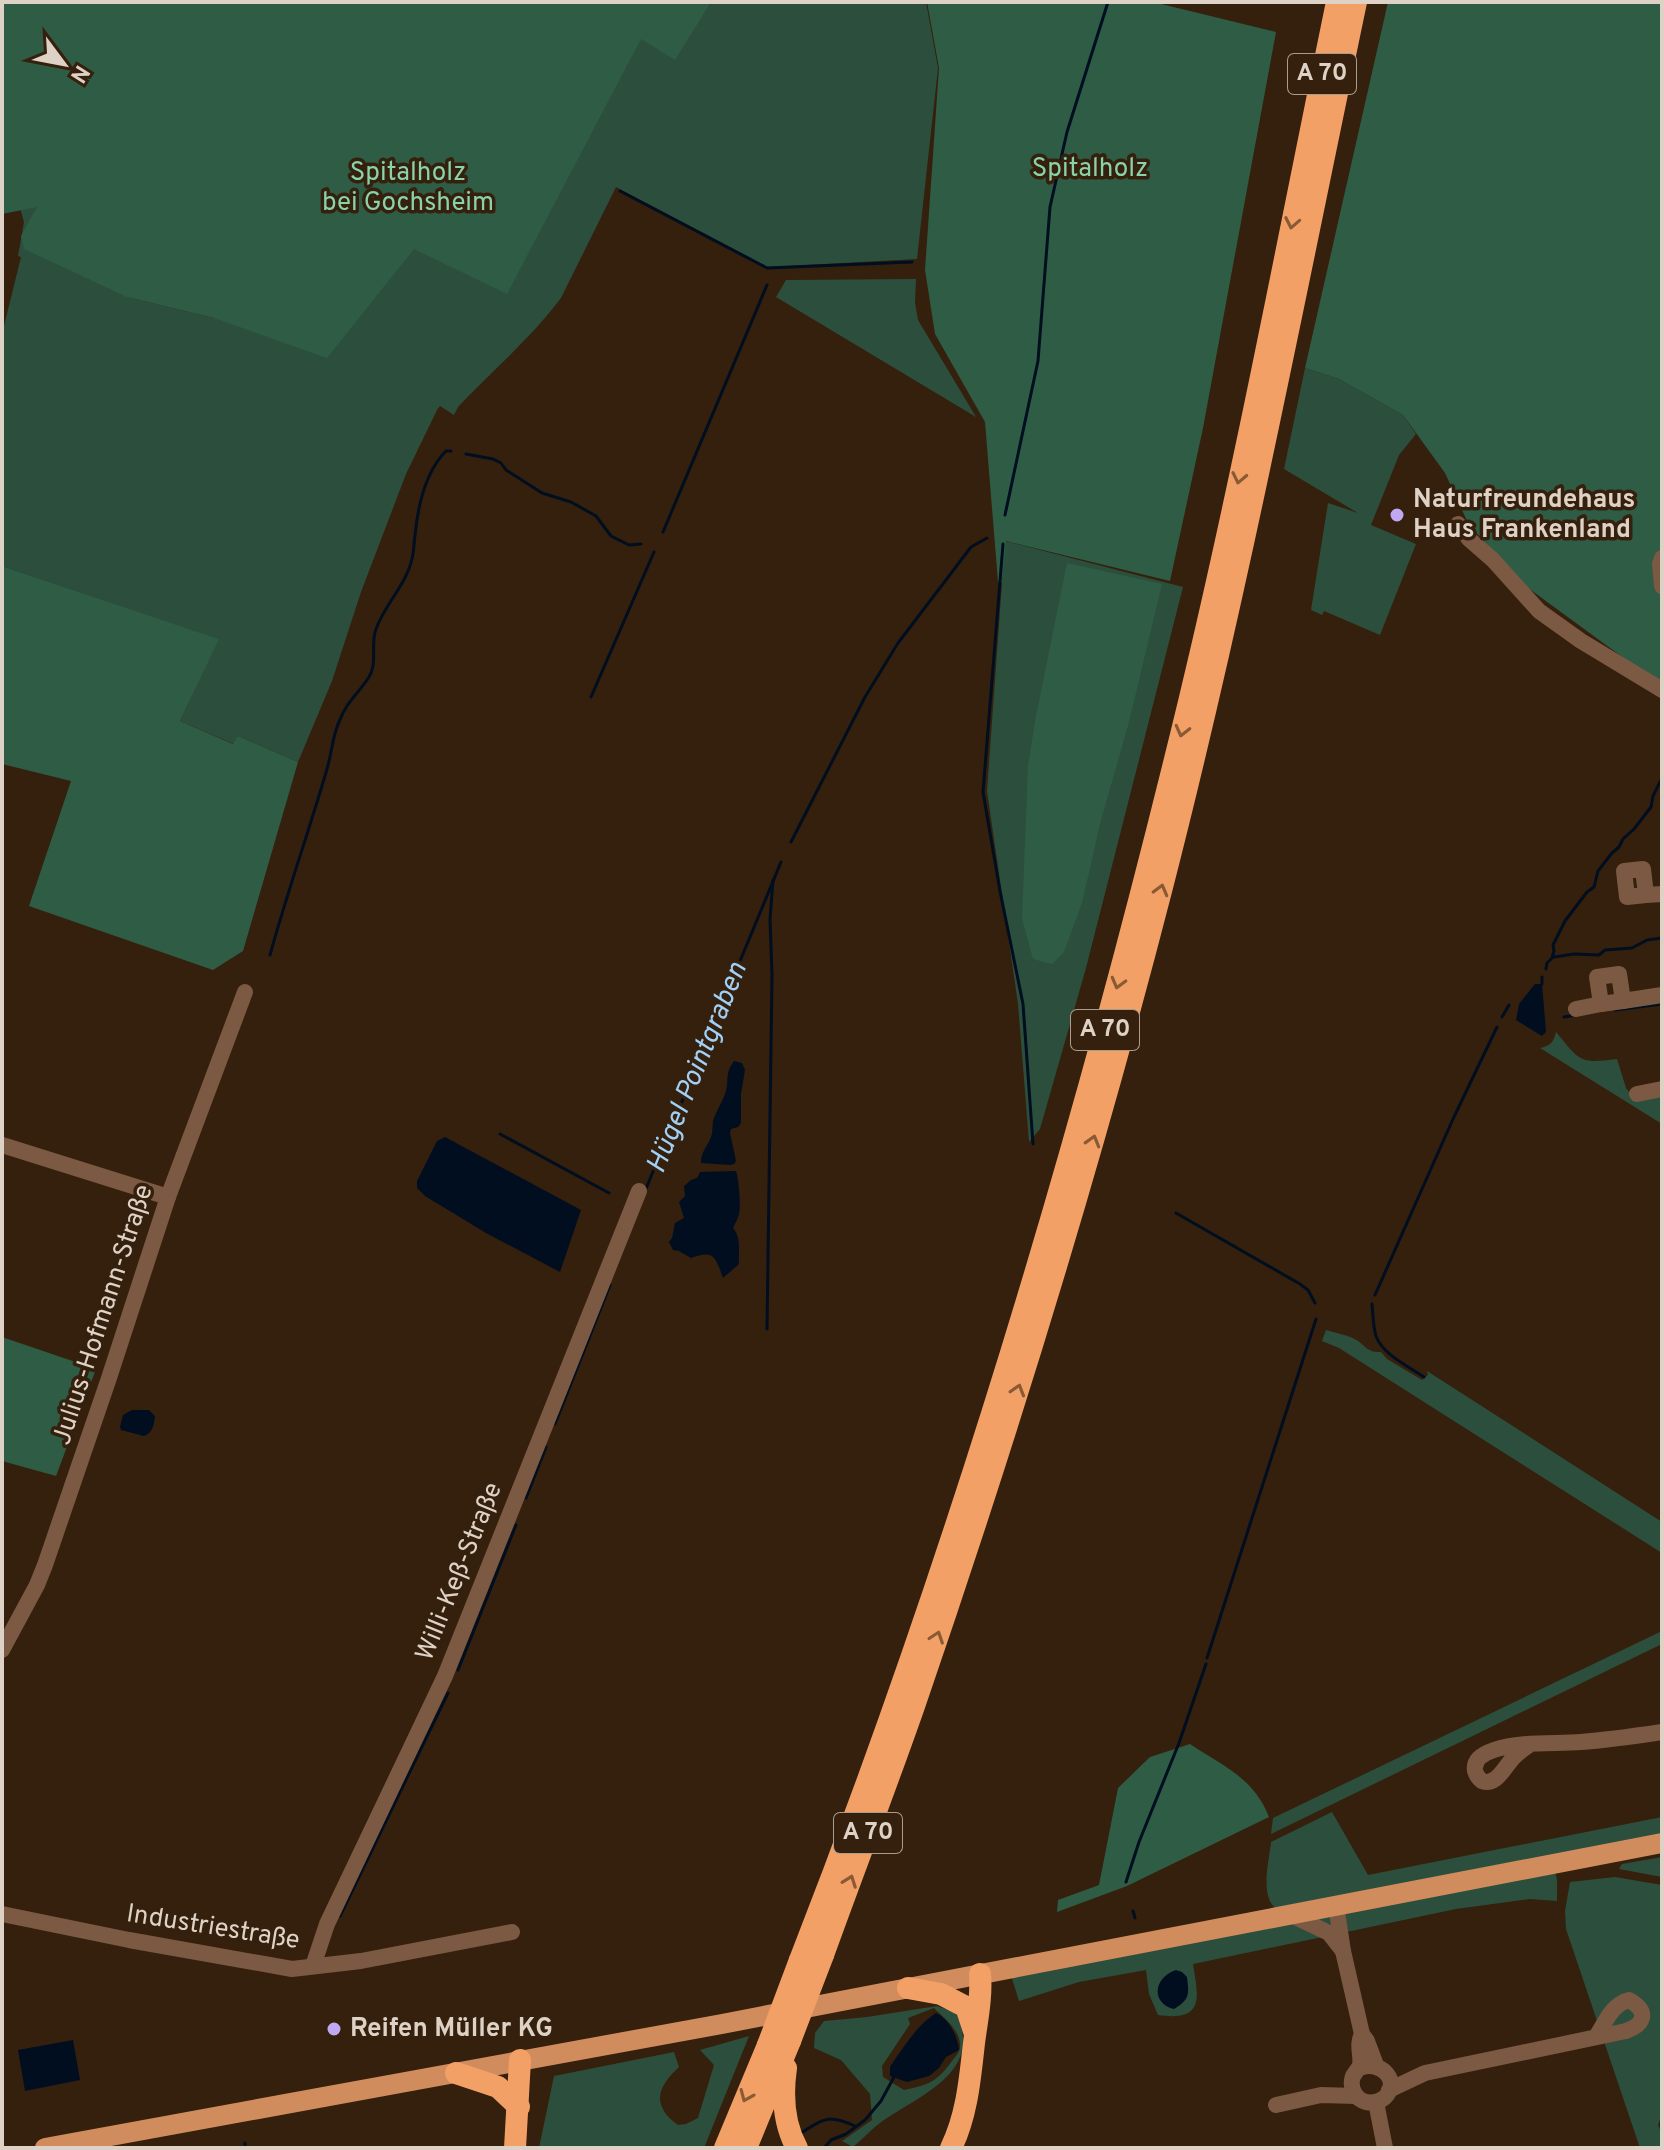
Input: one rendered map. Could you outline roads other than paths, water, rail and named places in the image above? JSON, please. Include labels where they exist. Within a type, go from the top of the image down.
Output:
[{"type":"highway","name":"A 70","points":[[746,2148],[779,2043],[800,1960],[861,1800],[993,1412],[1091,1082],[1145,880],[1204,635],[1337,2]]},
{"type":"highway","name":"A 70","points":[[725,2148],[823,1955],[912,1711],[1011,1416],[1084,1173],[1133,999],[1239,566],[1356,2]]},
{"type":"highway","points":[[951,2148],[965,2106],[980,1998],[980,1974]]},
{"type":"highway","points":[[908,1988],[941,1994],[966,2007],[975,2036]]},
{"type":"highway","points":[[779,2043],[785,2118],[797,2148]]},
{"type":"highway","points":[[515,2148],[520,2060]]},
{"type":"highway","points":[[456,2073],[498,2087],[519,2107]]},
{"type":"main road","points":[[45,2148],[908,1988],[1662,1843]]},
{"type":"street","points":[[1458,524],[1539,611],[1581,641],[1662,690]]},
{"type":"street","points":[[1662,558],[1662,586]]},
{"type":"street","points":[[1601,1004],[1597,977],[1619,974],[1623,1001]]},
{"type":"street","name":"Julius-Hofmann-Straße","points":[[2,1650],[45,1565],[168,1197],[245,992]]},
{"type":"street","points":[[1576,1009],[1662,995]]},
{"type":"street","points":[[1637,1094],[1662,1089]]},
{"type":"street","points":[[2,1145],[168,1197]]},
{"type":"street","name":"Willi-Keß-Straße","points":[[313,1966],[327,1924],[445,1676],[639,1191]]},
{"type":"street","points":[[1529,1745],[1662,1732]]},
{"type":"street","points":[[1336,1905],[1362,2034],[1358,2041],[1369,2071],[1390,2081],[1384,2098],[1376,2102],[1362,2101],[1352,2087],[1369,2071]]},
{"type":"street","name":"Industriestraße","points":[[2,1914],[292,1969],[361,1961],[512,1932]]},
{"type":"street","points":[[1289,1914],[1329,1933],[1343,1951]]},
{"type":"street","points":[[1389,2090],[1425,2073],[1596,2037]]},
{"type":"street","points":[[1321,2095],[1327,2088],[1369,2071],[1414,2070],[1425,2073]]},
{"type":"street","points":[[1276,2105],[1321,2095],[1356,2096]]},
{"type":"street","points":[[1376,2102],[1385,2148]]},
{"type":"water","points":[[1535,984],[1542,984],[1546,1032],[1542,1036],[1516,1020],[1519,1004]]},
{"type":"water","points":[[734,1061],[742,1063],[745,1070],[741,1123],[730,1133],[736,1161],[730,1165],[701,1163],[712,1134],[714,1117],[726,1091],[729,1069]]},
{"type":"water","points":[[445,1137],[581,1210],[560,1272],[486,1233],[417,1188],[417,1181],[437,1141]]},
{"type":"water","points":[[736,1171],[740,1211],[733,1228],[739,1241],[739,1264],[723,1278],[713,1257],[691,1258],[673,1250],[669,1242],[675,1223],[684,1218],[679,1202],[685,1196],[684,1186],[697,1178],[700,1172]]},
{"type":"water","points":[[132,1410],[149,1410],[155,1416],[147,1435],[121,1430],[123,1415]]},
{"type":"water","points":[[1176,1970],[1187,1977],[1188,1992],[1186,1999],[1174,2009],[1161,2001],[1158,1990],[1163,1978]]},
{"type":"water","points":[[936,2013],[952,2028],[959,2050],[946,2057],[929,2076],[907,2082],[890,2076],[890,2067],[905,2045]]},
{"type":"water","points":[[73,2040],[80,2080],[25,2091],[18,2050]]},
{"type":"waterway","name":"Hügel Pointgraben","points":[[1005,515],[1038,361],[1050,207],[1067,132],[1108,2]]},
{"type":"waterway","points":[[620,191],[767,268],[912,262]]},
{"type":"waterway","points":[[663,532],[767,285]]},
{"type":"waterway","points":[[270,955],[337,728],[345,709],[372,672],[376,629],[412,559],[424,490],[439,459],[446,451],[451,451]]},
{"type":"waterway","points":[[466,454],[501,463],[506,470],[542,493],[571,502],[596,516],[611,536],[629,545],[641,544]]},
{"type":"waterway","name":"Hügel Pointgraben","points":[[791,842],[865,697],[898,643],[971,547],[987,538]]},
{"type":"waterway","points":[[1003,544],[983,792],[1023,1004],[1033,1144]]},
{"type":"waterway","points":[[591,697],[654,552]]},
{"type":"waterway","points":[[1546,969],[1565,921],[1594,887],[1598,871],[1651,807],[1662,778]]},
{"type":"waterway","name":"Hügel Pointgraben","points":[[645,1191],[781,862]]},
{"type":"waterway","points":[[767,1329],[772,975],[770,919],[773,880]]},
{"type":"waterway","points":[[1554,957],[1599,955],[1605,950],[1632,948],[1647,940],[1662,938]]},
{"type":"waterway","points":[[1542,977],[1542,984]]},
{"type":"waterway","points":[[1615,1010],[1662,1004]]},
{"type":"waterway","points":[[1502,1017],[1509,1005]]},
{"type":"waterway","points":[[1564,1017],[1576,1015]]},
{"type":"waterway","points":[[1375,1295],[1497,1027]]},
{"type":"waterway","points":[[500,1134],[609,1193]]},
{"type":"waterway","points":[[1176,1213],[1300,1284],[1308,1290],[1315,1303]]},
{"type":"waterway","name":"Hügel Pointgraben","points":[[555,1424],[610,1285]]},
{"type":"waterway","points":[[1372,1304],[1379,1343],[1397,1360],[1424,1377]]},
{"type":"waterway","points":[[1207,1658],[1316,1319]]},
{"type":"waterway","name":"Hügel Pointgraben","points":[[526,1498],[546,1447]]},
{"type":"waterway","name":"Hügel Pointgraben","points":[[458,1670],[516,1525]]},
{"type":"waterway","points":[[1126,1882],[1206,1664]]},
{"type":"waterway","name":"Hügel Pointgraben","points":[[340,1916],[448,1693]]},
{"type":"waterway","points":[[1133,1911],[1135,1918]]},
{"type":"waterway","points":[[824,2148],[831,2140],[846,2134],[865,2120],[881,2101],[894,2077]]},
{"type":"waterway","points":[[801,2133],[827,2119],[855,2126]]},
{"type":"waterway","name":"Hügel Pointgraben","points":[[245,2143],[245,2148]]},
{"type":"place","name":"Naturfreundehaus Haus Frankenland","points":[[1397,515]]},
{"type":"place","name":"Reifen Müller KG","points":[[334,2029]]},
{"type":"park label","name":"Spitalholz","points":[[1090,169]]},
{"type":"park label","name":"Spitalholz bei Gochsheim","points":[[408,188]]}]
